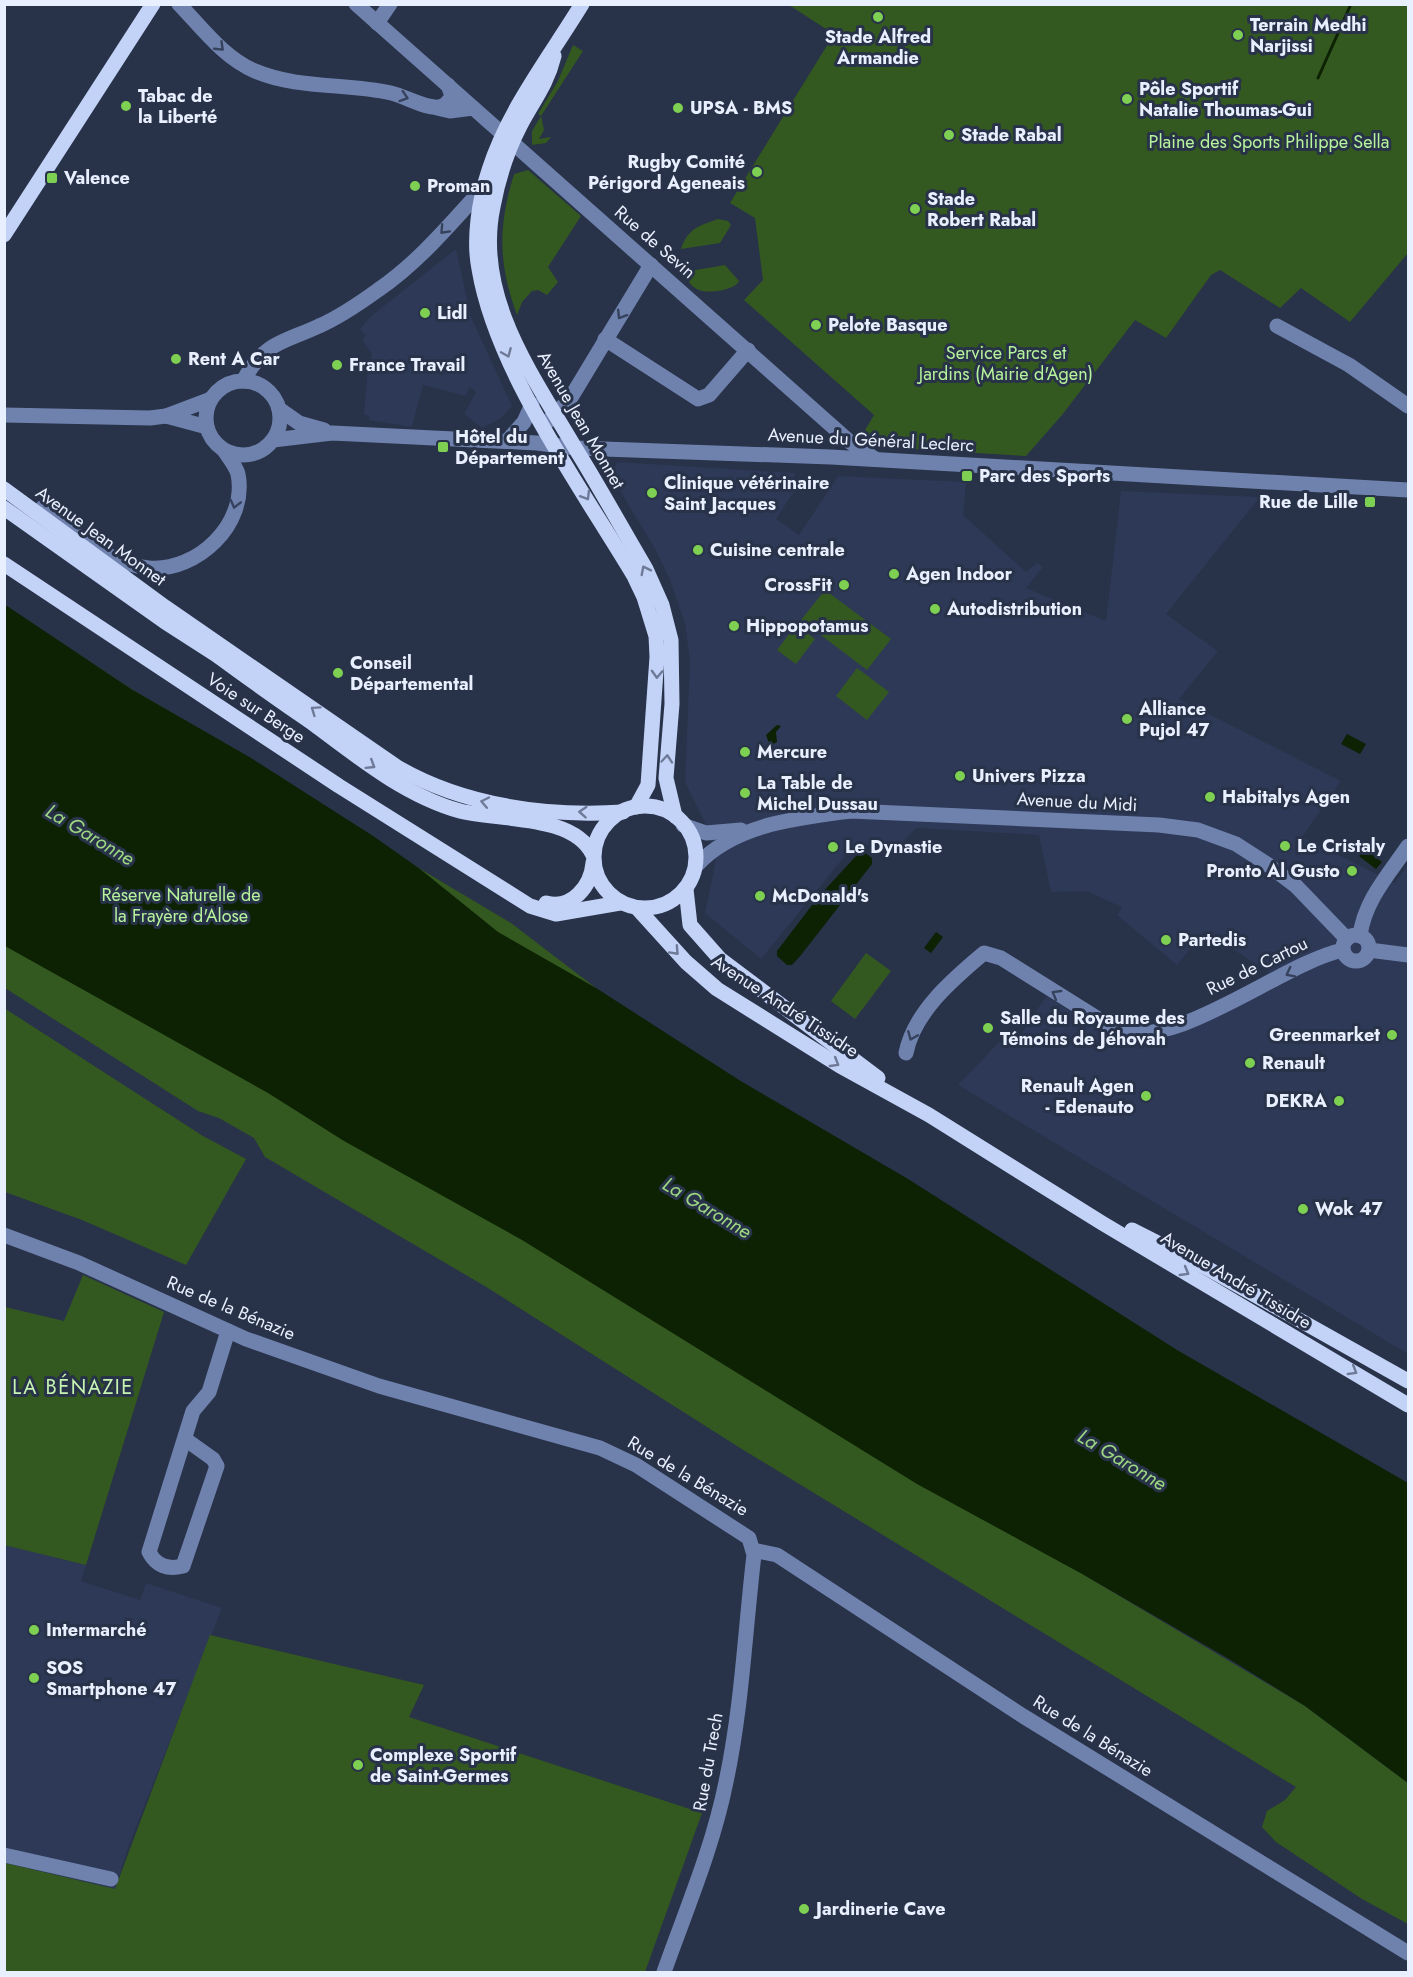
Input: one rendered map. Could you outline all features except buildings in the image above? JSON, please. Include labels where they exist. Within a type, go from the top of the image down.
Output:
[{"type":"main road","points":[[4,235],[9,217],[153,4]]},
{"type":"main road","name":"Avenue Jean Monnet","points":[[4,489],[165,607],[397,767],[425,783],[465,798],[499,805],[604,813],[630,809],[648,785],[656,707],[656,636],[644,597],[634,576],[555,446],[549,421],[505,321],[495,287],[489,254],[493,207],[511,117],[582,4]]},
{"type":"main road","name":"Avenue Jean Monnet","points":[[556,45],[548,80],[508,140],[484,187],[478,226],[478,268],[488,309],[532,404],[576,448],[646,569],[662,605],[672,655],[672,704],[666,778],[679,821]]},
{"type":"main road","name":"Avenue Jean Monnet","points":[[4,497],[352,753],[419,795],[439,804],[494,818],[556,825],[588,845],[593,859]]},
{"type":"main road","points":[[4,508],[165,622],[221,658]]},
{"type":"main road","name":"Voie sur Berge","points":[[4,564],[339,786],[490,879]]},
{"type":"main road","points":[[490,879],[535,900],[561,904],[573,899],[586,887],[592,877],[593,859],[602,829],[630,809],[656,807],[679,821],[696,848],[697,865],[686,889],[664,903],[651,908],[636,908],[620,903],[608,892],[598,879],[593,859]]},
{"type":"main road","points":[[490,879],[542,912],[567,913],[620,903]]},
{"type":"main road","name":"Avenue André Tissidre","points":[[686,889],[690,926],[732,970],[929,1115]]},
{"type":"main road","name":"Avenue André Tissidre","points":[[636,908],[686,963],[717,989],[831,1060],[929,1115],[1102,1223],[1408,1405]]},
{"type":"main road","name":"Avenue André Tissidre","points":[[1046,1186],[1205,1267],[1408,1381]]},
{"type":"street","points":[[179,4],[227,54],[255,71],[282,80],[390,93],[450,111],[473,108]]},
{"type":"street","name":"Rue de Sevin","points":[[356,4],[850,442],[876,460]]},
{"type":"street","points":[[377,23],[390,4]]},
{"type":"street","points":[[437,108],[445,105],[452,96],[448,85]]},
{"type":"street","points":[[243,381],[258,360],[274,345],[331,320],[393,278],[423,253],[484,187]]},
{"type":"street","points":[[549,421],[570,399],[651,265]]},
{"type":"street","points":[[1277,326],[1349,365],[1408,406]]},
{"type":"street","points":[[605,339],[698,399],[709,395],[748,350]]},
{"type":"street","points":[[4,415],[116,419],[166,416],[211,399],[225,386],[243,381],[264,388],[273,396],[279,409],[280,420],[273,440],[257,453],[246,455],[224,450]]},
{"type":"street","points":[[4,481],[110,555],[135,566],[163,568],[186,562],[204,552],[226,527],[235,508],[239,488],[237,472],[224,450],[213,440],[207,427],[207,408],[211,399]]},
{"type":"street","points":[[507,441],[524,422],[532,404]]},
{"type":"street","name":"Avenue du Général Leclerc","points":[[279,409],[299,423],[332,433]]},
{"type":"street","points":[[166,416],[207,427]]},
{"type":"street","name":"Avenue du Général Leclerc","points":[[273,440],[332,433],[507,441],[576,448],[876,460],[1408,490]]},
{"type":"street","name":"Avenue du Midi","points":[[697,865],[718,846],[768,826],[801,816],[857,811],[1159,825],[1198,830],[1236,844],[1296,886],[1350,942]]},
{"type":"street","name":"Avenue du Midi","points":[[679,821],[706,833],[768,826]]},
{"type":"street","points":[[1350,942],[1366,940],[1369,951],[1365,958],[1357,962],[1346,957],[1350,942],[1367,907],[1408,846]]},
{"type":"street","name":"Rue de Cartou","points":[[906,1053],[909,1039],[918,1021],[946,988],[984,953],[1001,958],[1116,1030],[1134,1036],[1164,1030],[1248,995],[1313,958],[1350,942]]},
{"type":"street","points":[[1369,951],[1408,955]]},
{"type":"street","name":"Rue de la Bénazie","points":[[4,1235],[79,1263],[228,1331],[379,1386],[581,1442],[620,1457],[744,1533],[753,1550],[777,1555],[1023,1716],[1408,1953]]},
{"type":"street","points":[[185,1439],[213,1459],[217,1466],[183,1566],[168,1568],[157,1562],[149,1552],[185,1439],[194,1411],[209,1392],[228,1331]]},
{"type":"street","name":"Rue du Trech","points":[[664,1972],[717,1824],[727,1781],[736,1730],[753,1550]]},
{"type":"street","points":[[4,1855],[111,1879]]},
{"type":"shaded area","points":[[456,249],[471,317],[512,406],[500,419],[482,428],[464,414],[476,392],[469,387],[466,396],[423,385],[412,427],[369,420],[370,417],[364,414],[368,366],[372,354],[362,340],[366,336],[360,329],[371,316]]},
{"type":"shaded area","points":[[617,462],[795,473],[794,480],[801,481],[776,519],[799,535],[838,476],[966,482],[963,515],[1026,572],[1037,563],[1043,567],[1026,588],[1106,621],[1121,491],[1260,497],[1166,614],[1218,651],[1179,699],[1341,781],[1302,837],[1395,883],[1408,864],[1408,1354],[958,1085],[1004,1037],[1016,1042],[1046,996],[1106,1034],[1126,1043],[1149,1043],[1174,1035],[1285,983],[1205,931],[1177,965],[1117,915],[1122,907],[1086,891],[1051,892],[1039,835],[916,828],[898,846],[854,845],[761,959],[705,913],[716,859],[705,823],[685,782],[690,662],[685,623],[670,580],[654,547],[611,476]]},
{"type":"shaded area","points":[[5,1545],[86,1565],[81,1581],[140,1600],[146,1583],[222,1608],[129,1845],[115,1889],[5,1863]]},
{"type":"green space","name":"Plaine des Sports Philippe Sella","points":[[789,5],[1408,5],[1408,253],[1350,322],[1301,288],[1280,308],[1220,270],[1211,275],[1166,338],[1135,320],[1062,415],[1026,456],[877,447],[861,437],[874,415],[744,300],[763,280],[755,218],[730,203],[831,39],[824,34],[826,29]]},
{"type":"green space","points":[[573,45],[583,51],[541,116],[538,114],[558,81]]},
{"type":"green space","points":[[541,116],[544,130],[539,139],[551,137],[546,143],[532,145],[532,131]]},
{"type":"green space","points":[[528,170],[581,216],[548,267],[558,282],[547,295],[538,290],[532,291],[522,302],[517,315],[503,262],[503,228],[514,174]]},
{"type":"green space","points":[[718,219],[728,221],[731,225],[720,243],[681,249],[691,232]]},
{"type":"green space","points":[[725,265],[739,281],[732,287],[721,290],[709,292],[696,289],[684,272]]},
{"type":"green space","points":[[825,590],[891,639],[867,670],[801,620]]},
{"type":"green space","name":"Réserve Naturelle de la Frayère d'Alose","points":[[4,605],[131,689],[244,755],[397,855],[511,923],[596,988],[1084,1575],[1305,1706],[1408,1783],[1408,1924],[1362,1899],[1276,1842],[1262,1827],[1267,1811],[1285,1800],[1296,1787],[737,1446],[488,1288],[265,1157],[254,1138],[219,1118],[198,1111],[5,988]]},
{"type":"green space","points":[[796,625],[815,639],[796,664],[777,650]]},
{"type":"green space","points":[[857,668],[889,692],[867,720],[836,696]]},
{"type":"green space","points":[[866,953],[891,971],[855,1019],[831,1001]]},
{"type":"green space","points":[[4,1008],[203,1136],[246,1159],[186,1265],[82,1220],[5,1192]]},
{"type":"green space","points":[[83,1275],[164,1312],[86,1565],[4,1545],[5,1307],[64,1321]]},
{"type":"green space","name":"Complexe Sportif de Saint-Germes","points":[[210,1635],[424,1685],[409,1717],[702,1813],[645,1972],[5,1972],[5,1863],[115,1889]]},
{"type":"water","name":"Réserve Naturelle de la Frayère d'Alose","points":[[4,604],[131,689],[251,758],[373,836],[420,869],[498,932],[596,988],[739,1080],[908,1179],[1177,1350],[1408,1483],[1408,1783],[1305,1706],[1229,1659],[1084,1575],[917,1484],[522,1240],[344,1141],[268,1093],[5,946]]},
{"type":"water","points":[[777,725],[781,726],[776,732],[777,742],[770,746],[766,735]]},
{"type":"water","points":[[1347,734],[1366,744],[1360,754],[1341,744]]},
{"type":"water","points":[[1365,849],[1382,862],[1376,869],[1359,856]]},
{"type":"water","points":[[864,852],[872,858],[872,864],[801,955],[792,965],[787,965],[777,956],[777,951],[819,896],[857,855]]},
{"type":"water","points":[[936,932],[943,937],[931,953],[924,948]]},
{"type":"waterway","points":[[1318,78],[1351,4]]},
{"type":"place","name":"Stade Alfred Armandie","points":[[878,17]]},
{"type":"place","name":"Terrain Medhi Narjissi","points":[[1238,35]]},
{"type":"place","name":"Pôle Sportif Natalie Thoumas-Gui","points":[[1127,99]]},
{"type":"place","name":"Tabac de la Liberté","points":[[126,106]]},
{"type":"place","name":"UPSA - BMS","points":[[678,108]]},
{"type":"place","name":"Stade Rabal","points":[[949,135]]},
{"type":"place","name":"Rugby Comité Périgord Ageneais","points":[[757,172]]},
{"type":"place","name":"Valence","points":[[52,178]]},
{"type":"place","name":"Proman","points":[[415,186]]},
{"type":"place","name":"Stade Robert Rabal","points":[[915,209]]},
{"type":"place","name":"Lidl","points":[[425,313]]},
{"type":"place","name":"Pelote Basque","points":[[816,325]]},
{"type":"place","name":"Rent A Car","points":[[176,359]]},
{"type":"place","name":"France Travail","points":[[337,365]]},
{"type":"place","name":"Hôtel du Département","points":[[443,447]]},
{"type":"place","name":"Parc des Sports","points":[[967,476]]},
{"type":"place","name":"Clinique vétérinaire Saint Jacques","points":[[652,493]]},
{"type":"place","name":"Rue de Lille","points":[[1370,502]]},
{"type":"place","name":"Cuisine centrale","points":[[698,550]]},
{"type":"place","name":"Agen Indoor","points":[[894,574]]},
{"type":"place","name":"CrossFit","points":[[844,585]]},
{"type":"place","name":"Autodistribution","points":[[935,609]]},
{"type":"place","name":"Hippopotamus","points":[[734,626]]},
{"type":"place","name":"Conseil Départemental","points":[[338,673]]},
{"type":"place","name":"Alliance Pujol 47","points":[[1127,719]]},
{"type":"place","name":"Mercure","points":[[745,752]]},
{"type":"place","name":"Univers Pizza","points":[[960,776]]},
{"type":"place","name":"La Table de Michel Dussau","points":[[745,793]]},
{"type":"place","name":"Habitalys Agen","points":[[1210,797]]},
{"type":"place","name":"Le Cristaly","points":[[1285,846]]},
{"type":"place","name":"Le Dynastie","points":[[833,847]]},
{"type":"place","name":"Pronto Al Gusto","points":[[1352,871]]},
{"type":"place","name":"McDonald's","points":[[760,896]]},
{"type":"place","name":"Partedis","points":[[1166,940]]},
{"type":"place","name":"Salle du Royaume des Témoins de Jéhovah","points":[[988,1028]]},
{"type":"place","name":"Greenmarket","points":[[1392,1035]]},
{"type":"place","name":"Renault","points":[[1250,1063]]},
{"type":"place","name":"Renault Agen - Edenauto","points":[[1146,1096]]},
{"type":"place","name":"DEKRA","points":[[1339,1101]]},
{"type":"place","name":"Wok 47","points":[[1303,1209]]},
{"type":"place","name":"Intermarché","points":[[34,1630]]},
{"type":"place","name":"SOS Smartphone 47","points":[[34,1678]]},
{"type":"place","name":"Complexe Sportif de Saint-Germes","points":[[358,1765]]},
{"type":"place","name":"Jardinerie Cave","points":[[804,1909]]},
{"type":"district","name":"LA BÉNAZIE","points":[[73,1387]]},
{"type":"park label","name":"Service Parcs et Jardins (Mairie d'Agen)","points":[[1006,364]]},
{"type":"water label","name":"La Garonne","points":[[90,835]]},
{"type":"water label","name":"La Garonne","points":[[707,1208]]},
{"type":"water label","name":"La Garonne","points":[[1122,1460]]}]
